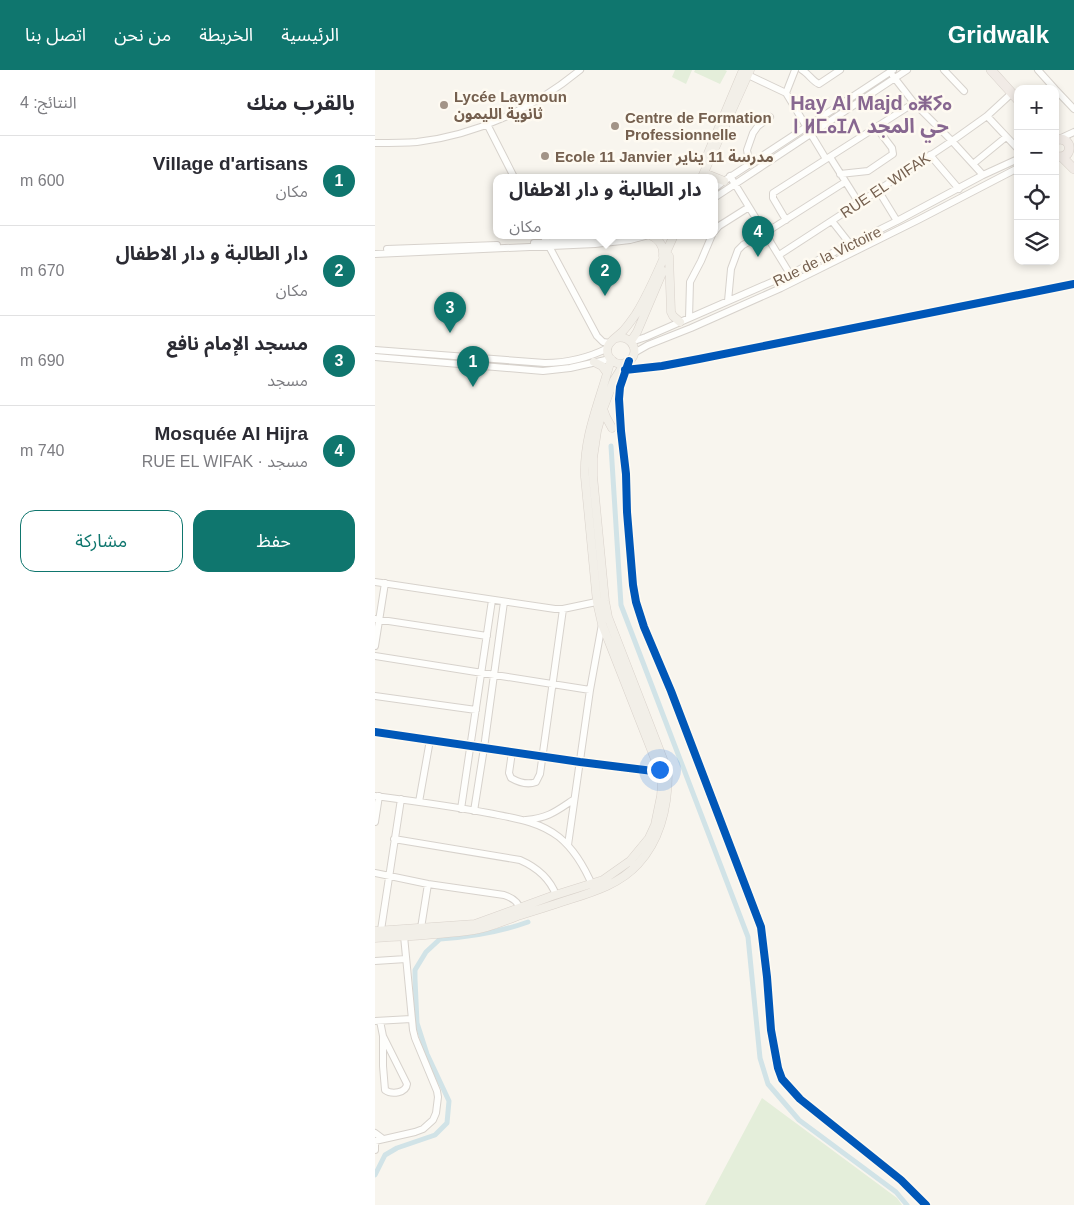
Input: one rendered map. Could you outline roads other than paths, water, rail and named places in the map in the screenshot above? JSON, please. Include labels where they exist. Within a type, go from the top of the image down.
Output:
[{"type":"highway","points":[[991,70],[1014,95]]},
{"type":"highway","points":[[1059,140],[1067,142],[1063,153]]},
{"type":"highway","points":[[1063,153],[1074,160]]},
{"type":"highway","points":[[1063,153],[1074,169]]},
{"type":"main road","points":[[702,174],[747,72]]},
{"type":"main road","points":[[718,178],[727,179]]},
{"type":"main road","points":[[656,239],[661,244],[666,257],[671,312],[680,322]]},
{"type":"main road","points":[[631,342],[637,332],[673,239]]},
{"type":"main road","points":[[664,772],[602,624],[585,468],[586,450],[596,420],[607,373],[610,359],[608,354],[611,343],[632,319],[641,305],[676,239]]},
{"type":"main road","points":[[596,420],[603,409],[614,380],[634,353],[634,347],[631,342],[622,337],[611,343]]},
{"type":"main road","points":[[610,359],[626,365]]},
{"type":"main road","points":[[594,362],[602,366],[607,373]]},
{"type":"main road","points":[[603,409],[613,428]]},
{"type":"main road","points":[[378,931],[475,924],[594,888],[626,865],[649,838],[655,825],[665,763],[601,601]]},
{"type":"main road","points":[[375,938],[476,930],[556,895],[594,888]]},
{"type":"street","points":[[375,143],[399,143],[435,139],[487,124],[541,98],[580,70]]},
{"type":"street","points":[[786,93],[795,70]]},
{"type":"street","points":[[802,70],[811,72],[816,83],[821,84],[839,70]]},
{"type":"street","points":[[718,196],[907,70]]},
{"type":"street","points":[[944,70],[964,91]]},
{"type":"street","points":[[1038,70],[1051,85]]},
{"type":"street","points":[[718,186],[751,162],[890,71],[914,103],[983,175]]},
{"type":"street","points":[[747,72],[786,93],[811,134],[859,203]]},
{"type":"street","points":[[1059,93],[1074,109]]},
{"type":"street","name":"RUE EL WIFAK","points":[[779,255],[952,141],[1014,97]]},
{"type":"street","points":[[786,220],[773,198],[773,194],[914,103]]},
{"type":"street","points":[[987,116],[1014,145]]},
{"type":"street","points":[[751,162],[747,150],[753,133],[758,126],[771,117]]},
{"type":"street","points":[[487,124],[512,174]]},
{"type":"street","points":[[840,174],[868,170],[893,154],[892,148],[876,127]]},
{"type":"street","points":[[1059,138],[1074,132]]},
{"type":"street","points":[[973,164],[1006,137]]},
{"type":"street","points":[[930,155],[959,189]]},
{"type":"street","name":"Rue de la Victoire","points":[[631,342],[790,274],[1014,161]]},
{"type":"street","name":"Rue de la Victoire","points":[[634,353],[648,345],[781,288],[1014,170]]},
{"type":"street","points":[[727,179],[735,185],[790,274]]},
{"type":"street","points":[[728,301],[731,269],[738,250],[743,245],[845,182]]},
{"type":"street","points":[[878,190],[897,221]]},
{"type":"street","points":[[718,227],[749,207]]},
{"type":"street","points":[[832,220],[850,244]]},
{"type":"street","points":[[545,239],[597,336],[603,342],[611,343]]},
{"type":"street","points":[[548,244],[605,239]]},
{"type":"street","points":[[375,254],[397,251],[548,244],[615,243],[634,239]]},
{"type":"street","points":[[689,318],[690,282],[710,239]]},
{"type":"street","points":[[375,250],[397,251]]},
{"type":"street","points":[[926,1205],[901,1180],[800,1098],[782,1079],[777,1068],[771,1030],[761,926],[671,691],[644,627],[636,602],[627,512],[626,474],[619,399],[620,387],[626,365],[662,366],[1074,284]]},
{"type":"street","points":[[375,350],[545,363],[573,360],[593,354],[611,343]]},
{"type":"street","points":[[375,357],[543,371],[570,368],[610,359]]},
{"type":"street","points":[[596,420],[621,431]]},
{"type":"street","points":[[375,582],[555,609],[601,601]]},
{"type":"street","points":[[375,646],[377,619],[385,583]]},
{"type":"street","points":[[461,808],[493,600]]},
{"type":"street","points":[[474,811],[504,602]]},
{"type":"street","points":[[512,752],[509,773],[511,778],[529,784],[538,779],[563,609]]},
{"type":"street","points":[[377,619],[487,636]]},
{"type":"street","points":[[568,845],[573,800],[602,624]]},
{"type":"street","points":[[375,656],[590,690]]},
{"type":"street","points":[[375,696],[476,710]]},
{"type":"street","points":[[375,732],[542,757],[664,772]]},
{"type":"street","points":[[419,802],[430,740]]},
{"type":"street","points":[[375,822],[377,796],[461,808],[523,820],[547,829],[568,845],[581,863],[594,888]]},
{"type":"street","points":[[378,931],[401,799]]},
{"type":"street","points":[[523,820],[541,818],[553,813],[573,800]]},
{"type":"street","points":[[394,839],[520,860],[541,872],[556,895]]},
{"type":"street","points":[[375,873],[428,884],[504,895],[518,902],[521,911]]},
{"type":"street","points":[[421,928],[428,884]]},
{"type":"street","points":[[375,1150],[375,1141],[423,1129],[433,1120],[438,1104],[437,1091],[415,1038],[411,1019],[404,936]]},
{"type":"street","points":[[375,961],[406,959]]},
{"type":"street","points":[[383,1036],[385,1090],[391,1093],[404,1090],[407,1084],[383,1036],[378,1021],[411,1019]]},
{"type":"street","points":[[375,1133],[383,1139]]},
{"type":"waterway","points":[[611,446],[621,605],[748,937],[760,1058],[768,1084],[799,1120],[896,1192],[907,1205]]},
{"type":"waterway","points":[[375,1175],[385,1155],[397,1148],[435,1135],[447,1123],[449,1101],[427,1054],[417,1023],[415,970],[426,952],[440,939],[485,934],[528,922]]},
{"type":"place","name":"Lycée Laymoun ثانوية الليمون","points":[[444,105]]},
{"type":"place","name":"Centre de Formation Professionnelle","points":[[615,126]]},
{"type":"place","name":"Ecole 11 Janvier مدرسة 11 يناير","points":[[545,156]]},
{"type":"place","name":"Mosquée Al Hijra","points":[[758,257]]},
{"type":"place","name":"دار الطالبة و دار الاطفال","points":[[605,296]]},
{"type":"place","name":"مسجد الإمام نافع","points":[[450,333]]},
{"type":"place","name":"Village d'artisans","points":[[473,387]]},
{"type":"district","name":"Hay Al Majd ⴰⵥⵢⴰ ⵏ ⵍⵎⴰⵊⴷ حي المجد","points":[[871,114]]}]
